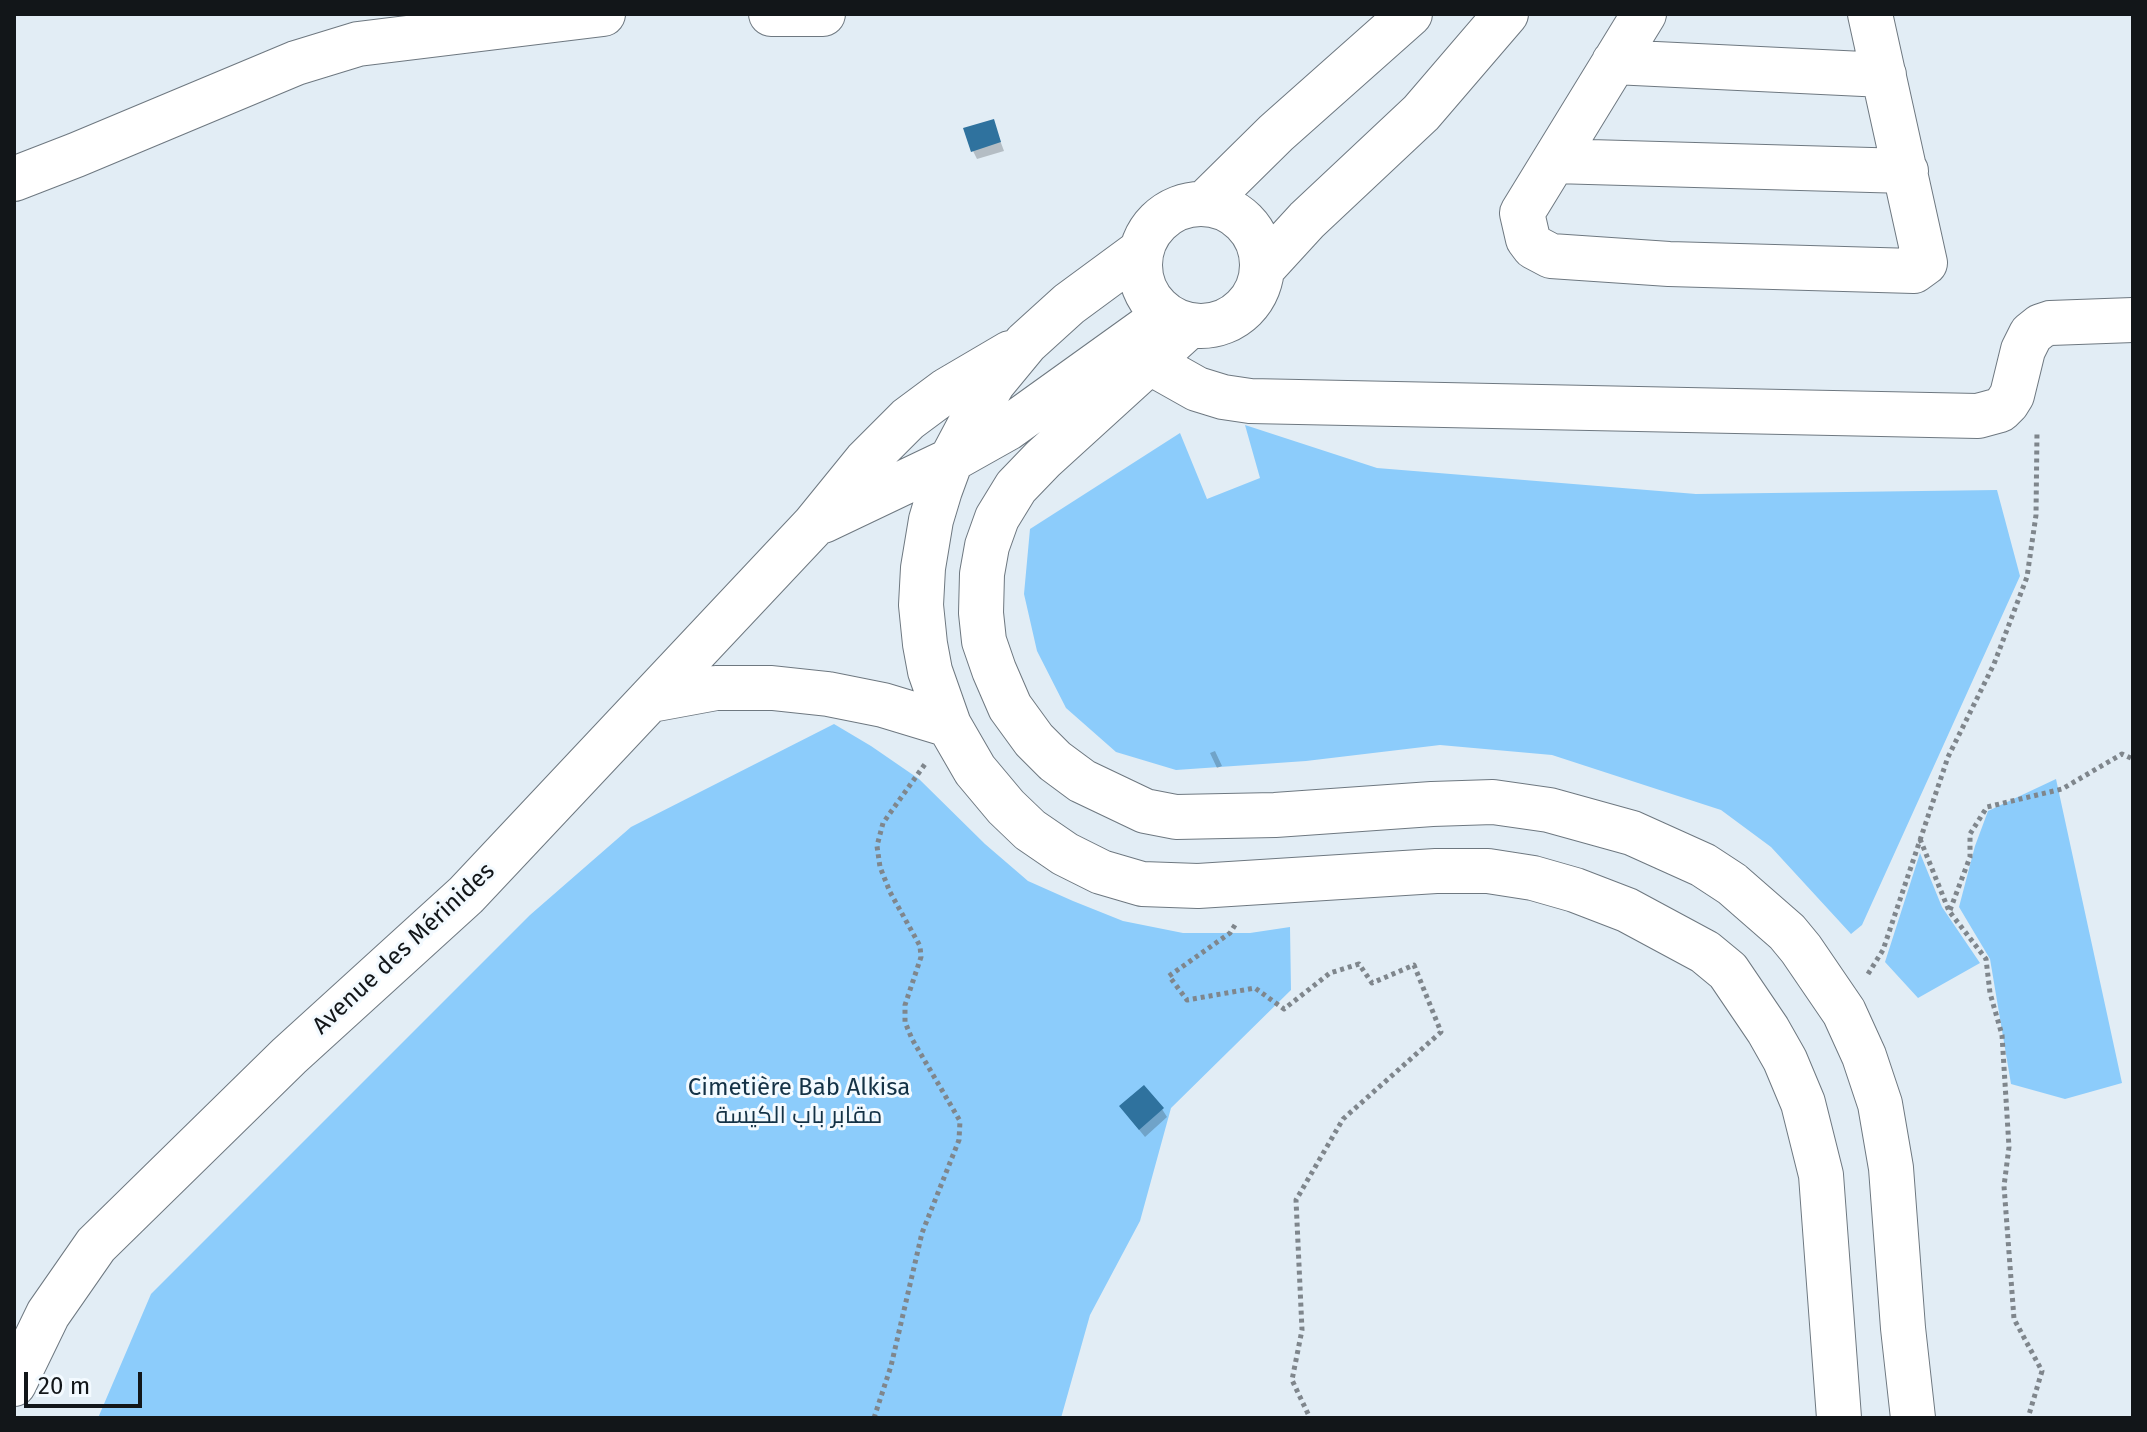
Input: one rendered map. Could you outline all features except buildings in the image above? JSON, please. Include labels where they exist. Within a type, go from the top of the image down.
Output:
[{"type":"main road","points":[[14,179],[296,63],[358,44],[603,14]]},
{"type":"main road","points":[[771,14],[823,14]]},
{"type":"main road","points":[[1205,203],[1276,133],[1410,14]]},
{"type":"main road","points":[[1263,268],[1307,220],[1421,113],[1506,14]]},
{"type":"main road","points":[[1644,14],[1522,213],[1528,239],[1534,247],[1551,256],[1669,264],[1914,271],[1925,263],[1870,14]]},
{"type":"main road","points":[[1614,62],[1884,75]]},
{"type":"main road","points":[[1554,161],[1906,171]]},
{"type":"main road","points":[[1141,251],[1141,279],[1145,293],[1176,321],[1213,327],[1244,310],[1262,280],[1260,244],[1248,223],[1229,209],[1205,203],[1181,206],[1160,219],[1141,251],[1069,304],[1026,343],[993,383],[951,460],[931,520],[921,605],[930,671],[953,732],[975,770],[1030,830],[1065,854],[1101,872],[1142,884],[1198,886],[1436,871],[1488,871],[1533,878],[1575,890],[1627,910],[1705,952],[1728,971],[1768,1030],[1803,1103],[1821,1175],[1839,1418]]},
{"type":"main road","points":[[1149,362],[1197,389],[1250,401],[1978,416],[2000,410],[2007,403],[2023,350],[2031,334],[2041,326],[2050,323],[2133,320]]},
{"type":"main road","points":[[1176,321],[1149,362],[1016,487],[997,518],[987,546],[981,613],[984,641],[1010,707],[1034,740],[1055,761],[1082,781],[1145,811],[1176,817],[1275,815],[1417,804],[1493,802],[1549,810],[1632,833],[1703,865],[1732,884],[1787,932],[1825,981],[1844,1012],[1864,1056],[1880,1104],[1891,1168],[1913,1418]]},
{"type":"main road","points":[[814,525],[951,460],[1008,428],[1176,321]]},
{"type":"main road","name":"Avenue des Mérinides","points":[[14,1384],[48,1314],[96,1245],[289,1056],[466,895],[814,525],[866,461],[908,419],[947,390],[1026,343]]},
{"type":"main road","points":[[651,700],[716,688],[772,688],[828,694],[883,705],[953,732]]},
{"type":"path","points":[[1844,1012],[1883,950],[1948,757],[1994,664],[2027,577],[2036,515],[2037,430]]},
{"type":"path","points":[[874,1418],[891,1366],[922,1233],[959,1140],[960,1121],[905,1022],[905,1005],[921,957],[920,946],[890,892],[880,867],[877,846],[883,823],[909,784],[953,732]]},
{"type":"path","points":[[1949,911],[1970,857],[1970,834],[1987,807],[2062,789],[2122,754],[2133,759]]},
{"type":"path","points":[[1920,838],[1949,911],[1986,959],[1990,993],[2002,1035],[2009,1147],[2004,1186],[2014,1319],[2042,1371],[2028,1418]]},
{"type":"path","points":[[1230,933],[1169,976],[1187,1000],[1255,988],[1284,1009],[1330,973],[1359,964],[1372,983],[1414,965],[1441,1032],[1343,1119],[1296,1200],[1302,1330],[1292,1380],[1310,1418]]},
{"type":"green space","points":[[1245,425],[1377,468],[1696,494],[1997,490],[2020,576],[1862,925],[1851,934],[1771,847],[1721,810],[1552,755],[1440,745],[1306,761],[1176,770],[1116,752],[1066,708],[1037,651],[1024,594],[1030,529],[1180,433],[1207,499],[1260,478]]},
{"type":"green space","name":"Cimetière Bab Alkisa مقابر باب الكيسة","points":[[834,724],[919,779],[1028,881],[1123,921],[1183,933],[1250,933],[1290,927],[1291,990],[1171,1108],[1140,1221],[1090,1315],[1061,1418],[98,1418],[151,1294],[530,915],[631,827]]},
{"type":"green space","points":[[2056,779],[2122,1083],[2065,1099],[2011,1084],[1990,959],[1959,907],[1988,811]]},
{"type":"green space","points":[[1920,853],[1942,907],[1980,963],[1918,998],[1885,962]]}]
